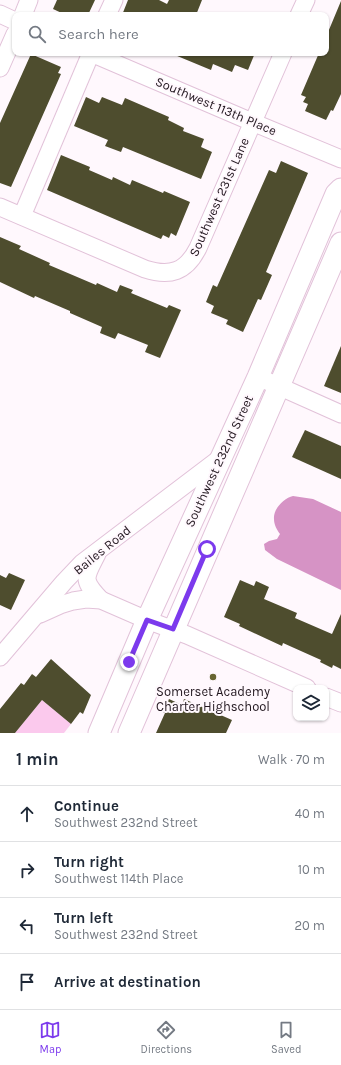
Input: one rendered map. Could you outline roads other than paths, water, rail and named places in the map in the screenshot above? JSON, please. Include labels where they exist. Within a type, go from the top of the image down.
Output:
[{"type":"street","points":[[24,12],[30,0]]},
{"type":"street","points":[[108,12],[114,0]]},
{"type":"street","points":[[300,12],[306,0]]},
{"type":"street","points":[[0,14],[12,19]]},
{"type":"street","points":[[0,68],[12,41]]},
{"type":"street","points":[[0,207],[22,216],[90,56]]},
{"type":"street","name":"Southwest 113th Place","points":[[98,56],[341,159]]},
{"type":"street","name":"Southwest 231st Lane","points":[[22,216],[146,269],[163,273],[179,269],[189,264],[198,248],[282,56]]},
{"type":"street","name":"Southwest 232nd Street","points":[[99,733],[147,620],[258,377],[336,194],[341,189]]},
{"type":"street","name":"Southwest 232nd Street","points":[[129,733],[341,243]]},
{"type":"street","points":[[258,377],[341,414]]},
{"type":"street","name":"Bailes Road","points":[[2,651],[36,616],[82,563],[220,459]]},
{"type":"street","points":[[99,550],[88,571],[87,577],[90,588],[101,600]]},
{"type":"street","points":[[36,616],[73,601],[86,599],[101,600],[147,620],[173,629],[300,685]]},
{"type":"street","points":[[329,698],[341,703]]},
{"type":"place","name":"Somerset Academy Charter Highschool","points":[[213,677]]}]
